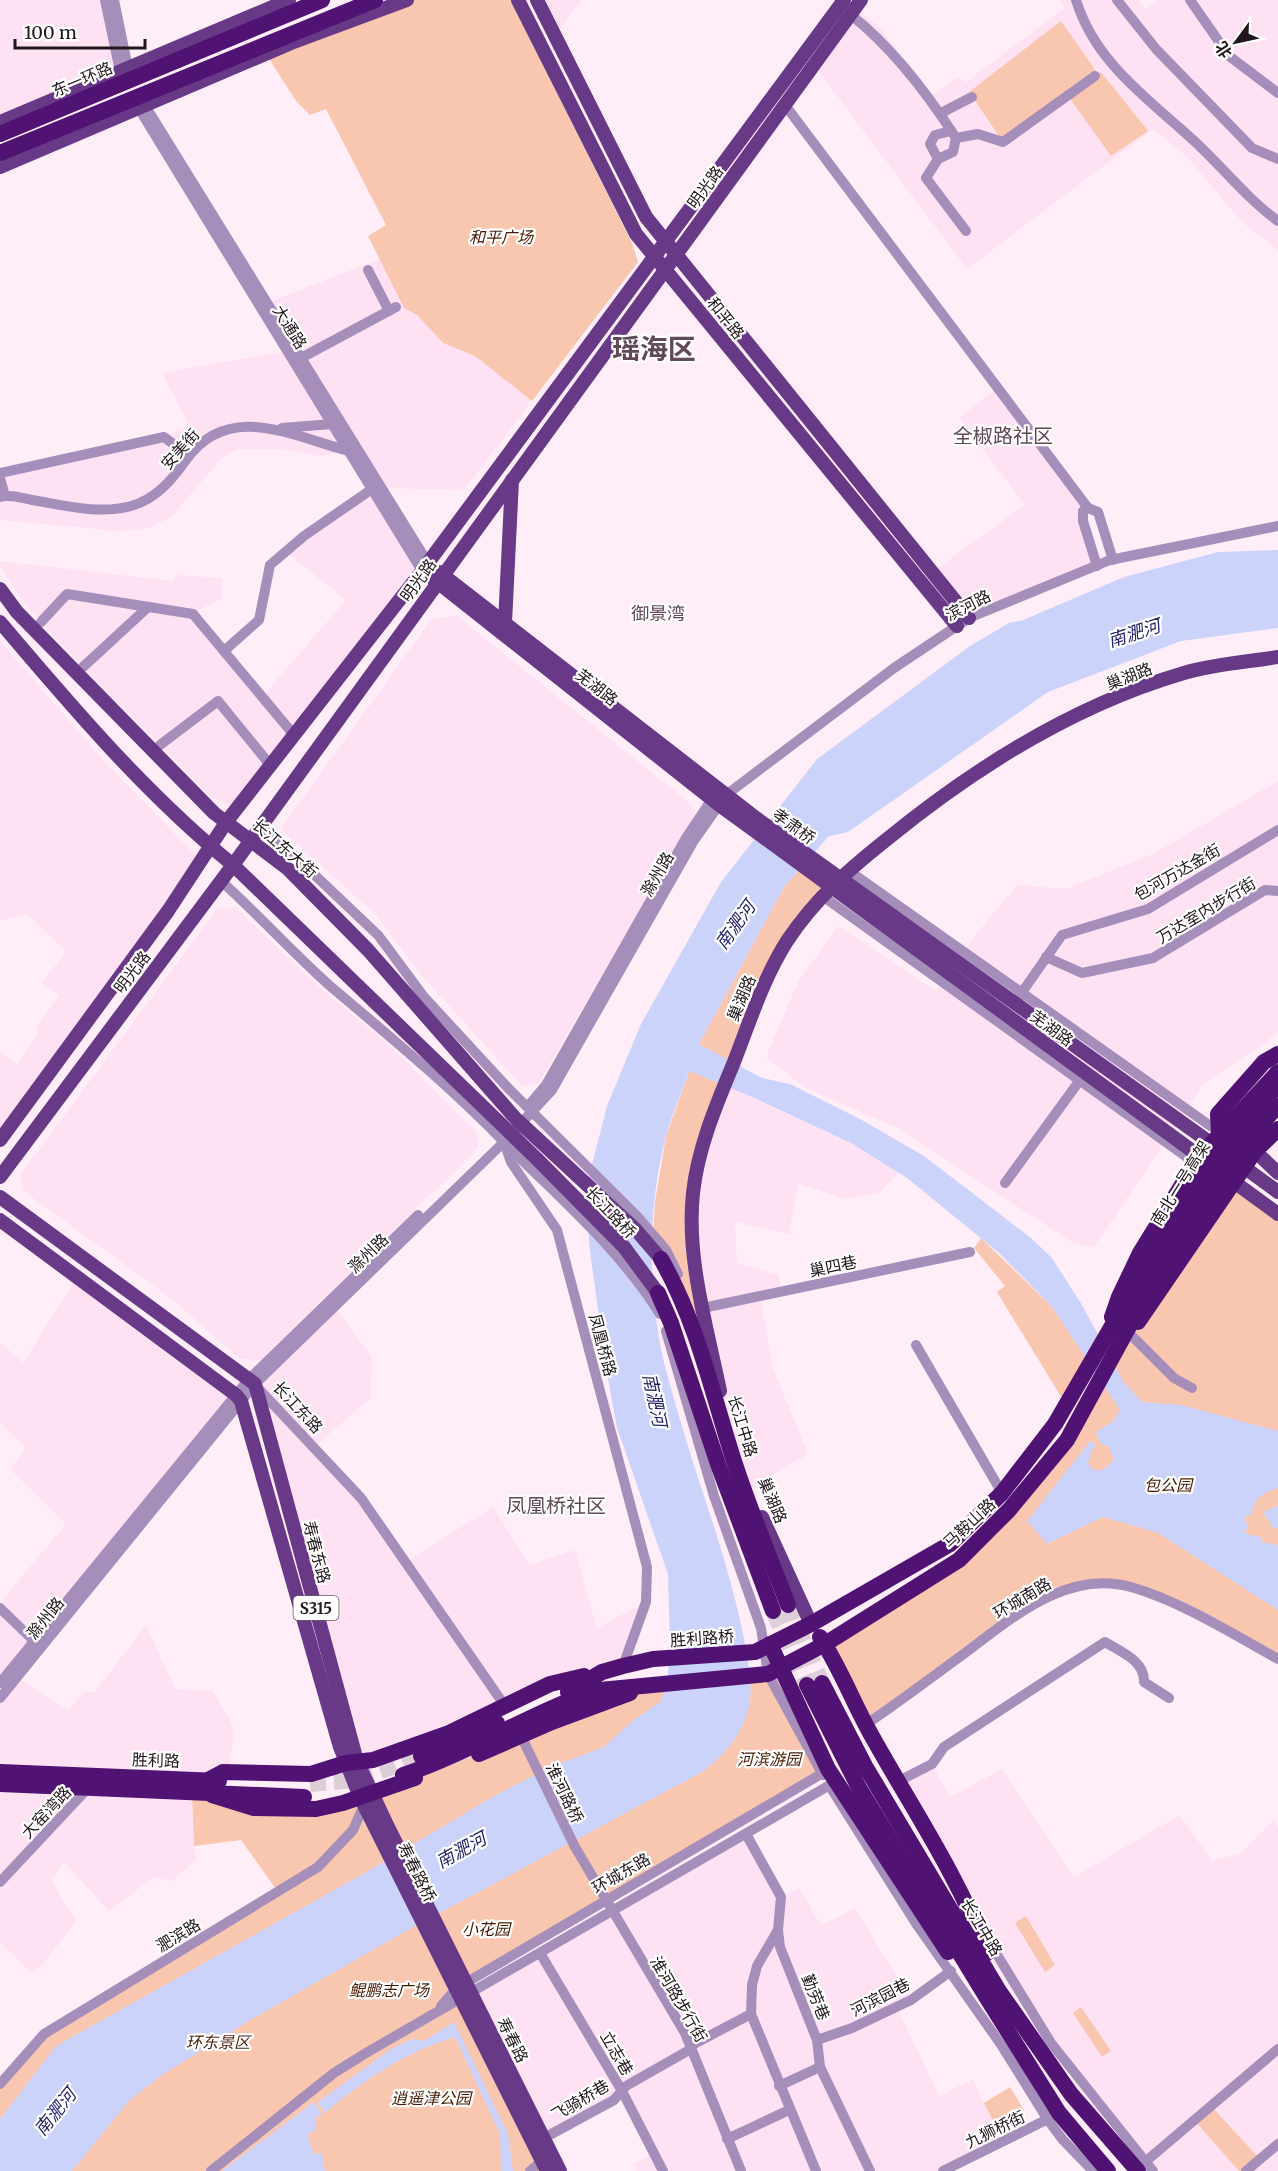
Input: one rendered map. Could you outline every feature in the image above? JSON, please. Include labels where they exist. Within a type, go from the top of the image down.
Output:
[{"type":"highway","name":"东一环路","points":[[0,134],[85,98],[125,76],[207,47],[283,7],[322,0]]},
{"type":"highway","points":[[0,153],[93,115],[139,102],[217,64],[290,39],[375,0]]},
{"type":"highway","points":[[53,101],[85,98]]},
{"type":"highway","points":[[82,132],[93,115]]},
{"type":"highway","points":[[1206,1148],[1218,1114],[1264,1062],[1278,1053]]},
{"type":"highway","points":[[1117,1339],[1119,1297],[1140,1253],[1221,1120],[1267,1070],[1278,1064]]},
{"type":"highway","points":[[1206,1148],[1278,1072]]},
{"type":"highway","name":"南北一号高架","points":[[1130,1310],[1191,1194],[1231,1136],[1278,1086]]},
{"type":"highway","name":"南北一号高架","points":[[1130,1310],[1251,1134],[1278,1106]]},
{"type":"highway","points":[[1117,1339],[1153,1302],[1255,1151],[1278,1129]]},
{"type":"highway","name":"长江中路","points":[[658,1293],[671,1323],[719,1467],[780,1608],[732,1456],[698,1337],[663,1255]]},
{"type":"highway","name":"马鞍山路","points":[[650,1685],[749,1677],[775,1671],[825,1644],[959,1560],[1009,1510],[1067,1440],[1097,1385],[1130,1310]]},
{"type":"highway","name":"马鞍山路","points":[[763,1648],[811,1624],[950,1544],[1002,1493],[1055,1424],[1085,1372],[1117,1339]]},
{"type":"highway","points":[[811,1624],[825,1644],[865,1725],[958,1888],[986,1950],[993,1994]]},
{"type":"highway","points":[[763,1648],[829,1778],[928,1925],[966,1976],[993,1994]]},
{"type":"highway","name":"胜利路桥","points":[[622,1666],[653,1659],[763,1648]]},
{"type":"highway","points":[[622,1666],[550,1684],[418,1745],[373,1760],[352,1762],[311,1774],[223,1772],[210,1787],[254,1808],[316,1809],[365,1798],[650,1685]]},
{"type":"highway","points":[[421,1756],[545,1703],[585,1684],[602,1672]]},
{"type":"highway","name":"长江中路","points":[[815,1684],[860,1788],[993,1994],[1071,2094],[1142,2167]]},
{"type":"highway","points":[[403,1775],[465,1751],[514,1725],[576,1698],[600,1690],[650,1685]]},
{"type":"highway","name":"胜利路","points":[[0,1772],[210,1787]]},
{"type":"highway","name":"胜利路","points":[[0,1784],[88,1788],[210,1787],[307,1790]]},
{"type":"highway","name":"长江中路","points":[[993,1994],[1054,2116],[1108,2171]]},
{"type":"main road","points":[[0,167],[82,132],[139,102],[290,39],[407,0]]},
{"type":"main road","name":"和平路","points":[[518,0],[636,234],[963,622]]},
{"type":"main road","name":"和平路","points":[[537,0],[646,217],[963,622]]},
{"type":"main road","name":"明光路","points":[[0,1140],[168,911],[227,821],[425,567],[844,0]]},
{"type":"main road","name":"明光路","points":[[0,1177],[233,865],[861,0]]},
{"type":"main road","points":[[0,122],[125,76],[283,7]]},
{"type":"main road","points":[[505,623],[512,480]]},
{"type":"main road","name":"芜湖路","points":[[425,567],[505,623],[719,799]]},
{"type":"main road","name":"芜湖路","points":[[440,578],[719,799],[754,823]]},
{"type":"main road","name":"长江东大街","points":[[0,589],[17,612],[214,813],[255,832],[368,950],[518,1121],[545,1135]]},
{"type":"main road","points":[[0,622],[88,726],[210,846],[233,865],[530,1160]]},
{"type":"main road","name":"巢湖路","points":[[811,1624],[749,1488],[728,1423],[710,1355],[695,1258],[693,1194],[712,1114],[771,969],[788,939],[835,883],[935,800],[1004,754],[1120,696],[1186,672],[1278,657]]},
{"type":"main road","name":"孝肃桥","points":[[754,823],[810,865]]},
{"type":"main road","name":"芜湖路","points":[[810,865],[1206,1148],[1244,1167],[1278,1192]]},
{"type":"main road","name":"芜湖路","points":[[835,883],[1014,1004],[1206,1148],[1234,1182],[1278,1214]]},
{"type":"main road","name":"长江路桥","points":[[545,1135],[663,1255]]},
{"type":"main road","points":[[1255,1151],[1278,1173]]},
{"type":"main road","name":"长江路桥","points":[[530,1160],[624,1247],[658,1293]]},
{"type":"main road","name":"长江东路","points":[[0,1197],[252,1382]]},
{"type":"main road","points":[[0,1220],[239,1398]]},
{"type":"main road","name":"寿春东路","points":[[252,1382],[352,1762]]},
{"type":"main road","name":"寿春东路","points":[[239,1398],[352,1762],[365,1798],[383,1829]]},
{"type":"main road","name":"寿春路桥","points":[[383,1829],[432,1925]]},
{"type":"main road","name":"寿春路","points":[[432,1925],[544,2166]]},
{"type":"main road","name":"寿春路","points":[[464,1990],[560,2171]]},
{"type":"street","points":[[105,0],[125,76]]},
{"type":"street","points":[[114,0],[125,76]]},
{"type":"street","points":[[1076,0],[1100,50],[1134,90],[1192,139],[1278,221]]},
{"type":"street","points":[[1117,0],[1156,49],[1252,148],[1278,159]]},
{"type":"street","points":[[1190,0],[1229,56],[1278,93]]},
{"type":"street","points":[[851,15],[874,33],[941,113],[953,134],[952,152],[938,159],[926,178],[966,231]]},
{"type":"street","points":[[938,159],[930,144],[935,135],[978,134],[1003,142],[1095,76]]},
{"type":"street","points":[[941,113],[972,97]]},
{"type":"street","name":"大通路","points":[[139,102],[301,358],[425,567]]},
{"type":"street","name":"大通路","points":[[139,102],[349,452],[425,567]]},
{"type":"street","points":[[785,105],[1088,508],[1098,512],[1113,560]]},
{"type":"street","points":[[301,358],[392,309],[368,270]]},
{"type":"street","points":[[276,428],[332,424]]},
{"type":"street","name":"安美街","points":[[2,496],[107,510],[133,506],[167,486],[189,456],[212,435],[244,426],[276,428],[349,452]]},
{"type":"street","points":[[0,473],[164,437],[189,456]]},
{"type":"street","points":[[0,478],[2,496]]},
{"type":"street","points":[[224,651],[260,620],[270,565],[304,536],[372,489]]},
{"type":"street","points":[[1088,508],[1083,511],[1083,521],[1097,566]]},
{"type":"street","name":"滨河路","points":[[719,799],[894,668],[963,622],[1113,560],[1278,526]]},
{"type":"street","points":[[41,622],[67,594],[193,614],[294,735]]},
{"type":"street","points":[[83,667],[148,607]]},
{"type":"street","points":[[160,745],[218,701],[271,766]]},
{"type":"street","name":"滁州路","points":[[0,1698],[252,1382],[529,1110],[546,1085],[686,838],[719,799]]},
{"type":"street","name":"包河万达金街","points":[[1014,1004],[1062,935],[1148,909],[1278,830]]},
{"type":"street","points":[[255,832],[278,840],[378,935],[424,997],[529,1110],[545,1135]]},
{"type":"street","points":[[221,881],[328,984],[383,1028],[505,1136]]},
{"type":"street","points":[[835,883],[1080,1080],[1206,1148]]},
{"type":"street","points":[[835,883],[1206,1148]]},
{"type":"street","name":"万达室内步行街","points":[[1046,957],[1082,974],[1153,958],[1265,890],[1278,891]]},
{"type":"street","points":[[1005,1183],[1080,1080]]},
{"type":"street","name":"凤凰桥路","points":[[505,1136],[511,1162],[556,1230],[646,1567],[645,1602],[622,1666]]},
{"type":"street","points":[[530,1160],[639,1280],[660,1315],[714,1497],[761,1628],[763,1648]]},
{"type":"street","name":"巢四巷","points":[[703,1308],[970,1252]]},
{"type":"street","points":[[663,1255],[681,1280],[710,1355],[717,1403]]},
{"type":"street","points":[[1117,1339],[1192,1388]]},
{"type":"street","points":[[916,1345],[1002,1493]]},
{"type":"street","name":"长江东路","points":[[252,1382],[361,1498],[505,1706]]},
{"type":"street","name":"滁州路","points":[[0,1683],[239,1398]]},
{"type":"street","name":"环城南路","points":[[865,1725],[1028,1608],[1060,1592],[1082,1585],[1117,1584],[1143,1591],[1278,1659]]},
{"type":"street","points":[[0,1608],[34,1641]]},
{"type":"street","points":[[897,1782],[932,1764],[944,1747],[1105,1642],[1136,1661],[1144,1674],[1144,1682],[1169,1698]]},
{"type":"street","name":"淮河路桥","points":[[521,1736],[604,1900]]},
{"type":"street","points":[[829,1778],[917,1925],[1054,2116],[1063,2140],[1093,2171]]},
{"type":"street","name":"环城东路","points":[[464,1990],[540,1953],[746,1834],[829,1778]]},
{"type":"street","name":"环城东路","points":[[211,2171],[334,2073],[436,2012],[464,1990],[604,1900],[829,1778]]},
{"type":"street","name":"大窑湾路","points":[[0,1882],[88,1788]]},
{"type":"street","name":"淝滨路","points":[[0,2084],[44,2034],[318,1867],[353,1830],[365,1798]]},
{"type":"street","name":"勤劳巷","points":[[746,1834],[781,1897],[778,1930],[780,1947],[817,2040],[820,2067],[870,2171]]},
{"type":"street","points":[[958,1888],[1051,2043],[1142,2167],[1153,2171]]},
{"type":"street","name":"淮河路步行街","points":[[604,1900],[685,2033],[741,2171]]},
{"type":"street","points":[[778,1930],[757,1966],[752,1984],[751,2014],[816,2171]]},
{"type":"street","name":"立志巷","points":[[540,1953],[622,2091],[663,2171]]},
{"type":"street","name":"河滨园巷","points":[[817,2040],[852,2028],[911,2000],[951,1971]]},
{"type":"street","name":"飞骑桥巷","points":[[544,2138],[614,2100],[626,2086],[751,2014]]},
{"type":"street","points":[[1142,2167],[1278,2049]]},
{"type":"street","points":[[779,2086],[820,2067]]},
{"type":"street","points":[[727,2139],[789,2110]]},
{"type":"street","name":"九狮桥街","points":[[943,2171],[1054,2116]]},
{"type":"street","points":[[1246,2171],[1278,2144]]},
{"type":"street","points":[[530,2171],[544,2166]]},
{"type":"shaded area","points":[[0,0],[105,0],[120,72],[0,122]]},
{"type":"shaded area","points":[[537,0],[582,0],[555,35]]},
{"type":"shaded area","points":[[1061,0],[1138,0],[1145,9],[1159,0],[1278,0],[1278,250],[1242,222],[1186,156],[1153,129],[967,269],[814,65],[856,7],[882,30],[931,96],[957,77],[966,82],[1064,8]]},
{"type":"shaded area","points":[[380,259],[404,308],[417,315],[443,343],[475,356],[532,401],[464,490],[381,488],[267,303]]},
{"type":"shaded area","points":[[287,351],[349,451],[320,456],[280,449],[238,449],[221,459],[172,516],[149,528],[119,531],[0,520],[0,473],[164,437],[190,426],[162,373]]},
{"type":"shaded area","points":[[997,388],[1088,508],[1083,511],[1097,566],[969,618],[932,572],[1025,505],[959,418]]},
{"type":"shaded area","points":[[372,489],[422,571],[236,810],[212,797],[77,661],[24,603],[0,567],[0,561],[173,581],[176,575],[222,578],[222,598],[194,613],[262,697],[346,600],[286,552]]},
{"type":"shaded area","points":[[456,615],[693,806],[696,815],[538,1084],[522,1086],[422,976],[376,915],[284,832],[282,827],[431,620]]},
{"type":"shaded area","points":[[0,641],[103,760],[201,861],[0,1140],[0,1053],[17,1064],[39,1032],[35,1029],[59,996],[42,982],[66,952],[27,914],[0,921]]},
{"type":"shaded area","points":[[1278,781],[1278,1033],[1203,1085],[1094,1247],[1073,1243],[900,1129],[804,1087],[766,1057],[798,982],[838,926],[936,991],[977,933],[1017,885],[1066,889],[1155,853]]},
{"type":"shaded area","points":[[235,907],[323,990],[392,1048],[476,1131],[478,1148],[261,1360],[240,1359],[172,1299],[23,1191],[20,1175],[218,908]]},
{"type":"shaded area","points":[[731,1088],[851,1143],[899,1172],[879,1193],[845,1199],[798,1183],[789,1234],[735,1222],[737,1263],[779,1275],[780,1292],[760,1297],[773,1369],[808,1454],[749,1488],[714,1361],[692,1212],[712,1114]]},
{"type":"shaded area","points":[[77,1277],[236,1395],[0,1683],[0,1603],[66,1524],[10,1469],[26,1448],[0,1423],[0,1342],[23,1363]]},
{"type":"shaded area","points":[[335,1307],[372,1357],[371,1398],[314,1447],[406,1562],[493,1507],[530,1565],[575,1550],[597,1628],[646,1602],[623,1666],[357,1761],[255,1384]]},
{"type":"shaded area","points":[[146,1625],[175,1689],[213,1691],[234,1728],[229,1773],[0,1772],[0,1698],[17,1677],[68,1711],[84,1692],[95,1692]]},
{"type":"shaded area","points":[[932,1764],[950,1797],[1002,1769],[1074,1877],[1180,1815],[1212,1861],[1242,1853],[1273,1821],[1278,1826],[1278,2171],[1246,2171],[1194,2120],[1239,2171],[1153,2171],[1051,2043],[897,1782]]},
{"type":"shaded area","points":[[0,1784],[191,1794],[197,1859],[172,1881],[154,1877],[109,1911],[64,1862],[51,1880],[76,1921],[45,1962],[32,1973],[0,1943]]},
{"type":"shaded area","points":[[746,1834],[781,1898],[799,1888],[821,1925],[855,1908],[911,2000],[897,2007],[939,2096],[973,2079],[1003,2142],[943,2171],[635,2171],[637,2169],[634,2164],[653,2152],[622,2092],[544,2138],[472,1993]]},
{"type":"green space","name":"和平广场","points":[[407,0],[511,0],[632,243],[638,262],[532,401],[475,356],[443,343],[417,315],[404,308],[368,236],[386,225],[326,109],[310,115],[296,101],[266,54]]},
{"type":"green space","points":[[1061,21],[1096,71],[1003,142],[969,92]]},
{"type":"green space","points":[[1101,72],[1148,131],[1111,156],[1068,96]]},
{"type":"green space","points":[[802,867],[830,886],[771,969],[731,1088],[712,1114],[695,1180],[706,1349],[653,1235],[655,1202],[666,1136],[699,1044],[784,887]]},
{"type":"green space","name":"包公园","points":[[1234,1182],[1278,1214],[1278,1660],[1209,1621],[1110,1580],[1046,1589],[864,1722],[825,1644],[959,1560],[1067,1440],[1119,1346]]},
{"type":"green space","points":[[981,1238],[1052,1307],[1090,1363],[1066,1405],[997,1292],[1005,1286],[974,1248]]},
{"type":"green space","points":[[768,1674],[822,1774],[466,1982],[371,1793],[431,1773],[650,1685]]},
{"type":"green space","points":[[192,1794],[254,1808],[360,1797],[547,2171],[0,2171],[0,2084],[44,2034],[278,1892],[241,1840],[194,1846]]},
{"type":"green space","points":[[1026,1916],[1055,1965],[1045,1972],[1015,1923]]},
{"type":"green space","points":[[1081,2007],[1111,2051],[1102,2057],[1073,2013]]},
{"type":"green space","points":[[1010,2087],[1024,2110],[1022,2114],[996,2127],[984,2103]]},
{"type":"green space","points":[[1211,2106],[1260,2159],[1246,2171],[1239,2171],[1194,2120]]},
{"type":"water","name":"南淝河","points":[[1278,550],[1278,628],[1181,641],[1048,692],[848,832],[829,836],[784,887],[699,1044],[762,1078],[790,1084],[860,1119],[924,1156],[1031,1238],[1052,1258],[1082,1305],[1123,1381],[1142,1402],[1181,1405],[1278,1431],[1278,1488],[1260,1497],[1251,1515],[1245,1515],[1245,1521],[1249,1527],[1244,1531],[1249,1535],[1261,1537],[1262,1542],[1278,1545],[1278,1610],[1158,1533],[1103,1517],[1047,1544],[1027,1521],[1091,1440],[1096,1446],[1091,1451],[1088,1463],[1093,1470],[1103,1470],[1114,1460],[1109,1447],[1100,1443],[1096,1432],[1112,1422],[1120,1410],[1052,1307],[999,1253],[907,1178],[851,1143],[752,1097],[689,1071],[671,1120],[660,1160],[653,1211],[653,1288],[665,1367],[729,1577],[746,1648],[750,1675],[750,1702],[745,1720],[735,1738],[724,1753],[702,1772],[406,1931],[247,2022],[162,2075],[129,2101],[72,2171],[0,2171],[0,2119],[56,2046],[370,1870],[494,1796],[550,1767],[604,1747],[632,1721],[660,1702],[667,1685],[670,1645],[668,1574],[617,1428],[605,1362],[589,1243],[587,1184],[607,1106],[641,1024],[721,882],[817,759],[970,646],[1009,623],[1023,620],[1124,577],[1218,552]]},
{"type":"water","points":[[1278,1506],[1278,1528],[1273,1528],[1263,1512]]},
{"type":"water","points":[[454,2022],[508,2134],[513,2171],[501,2171],[500,2134],[455,2037],[419,2050],[386,2068],[325,2113],[318,2102],[391,2049],[412,2039],[424,2041]]},
{"type":"water","points":[[314,2102],[322,2116],[315,2117],[316,2131],[307,2134],[314,2154],[322,2153],[325,2171],[222,2171]]},
{"type":"tunnel","points":[[788,1605],[822,1683]]},
{"type":"tunnel","points":[[773,1611],[807,1685]]},
{"type":"tunnel","points":[[310,1784],[357,1780],[421,1756]]},
{"type":"district","name":"瑶海区","points":[[654,349]]},
{"type":"district","name":"全椒路社区","points":[[1003,435]]},
{"type":"district","name":"御景湾","points":[[658,613]]},
{"type":"district","name":"凤凰桥社区","points":[[556,1505]]},
{"type":"park label","name":"河滨游园","points":[[769,1759]]},
{"type":"park label","name":"小花园","points":[[486,1929]]},
{"type":"park label","name":"鲲鹏志广场","points":[[389,1990]]},
{"type":"park label","name":"环东景区","points":[[218,2042]]},
{"type":"park label","name":"逍遥津公园","points":[[431,2098]]}]
